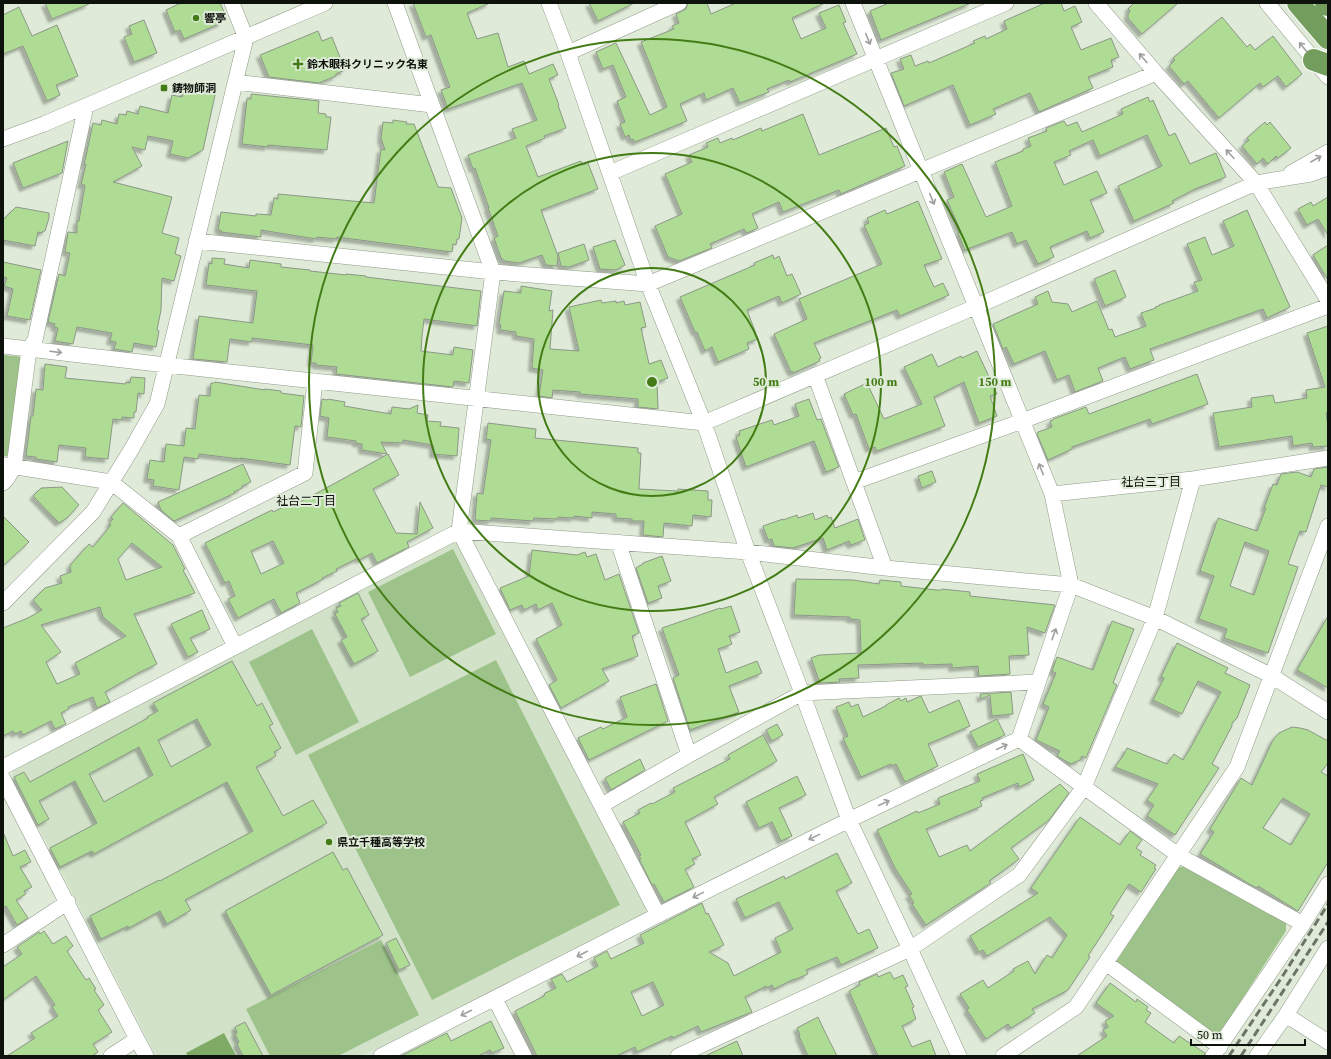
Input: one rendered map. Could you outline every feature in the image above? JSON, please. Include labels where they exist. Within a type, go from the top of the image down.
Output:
[{"type":"highway","points":[[1298,3],[1328,38]]},
{"type":"street","points":[[3,603],[93,512],[157,404],[246,38],[232,3]]},
{"type":"street","points":[[3,139],[44,124],[325,3]]},
{"type":"street","points":[[395,3],[493,272],[460,531],[658,915]]},
{"type":"street","points":[[549,3],[568,52],[648,284],[704,423],[748,552],[849,820],[959,1056]]},
{"type":"street","points":[[568,52],[679,3]]},
{"type":"street","points":[[381,1056],[849,820],[1019,739],[1071,585],[1052,494],[853,3]]},
{"type":"street","points":[[610,174],[1006,3]]},
{"type":"street","points":[[1096,3],[1156,73],[1256,183],[1328,300]]},
{"type":"street","points":[[1267,3],[1324,67]]},
{"type":"street","points":[[196,241],[493,272],[648,284],[1156,73]]},
{"type":"street","points":[[235,82],[432,106]]},
{"type":"street","points":[[3,483],[7,479],[29,349],[35,340],[86,106]]},
{"type":"street","points":[[1280,180],[1328,152]]},
{"type":"street","points":[[3,346],[704,423],[976,307],[1256,183],[1311,174],[1328,168]]},
{"type":"street","points":[[1280,180],[1321,181],[1328,179]]},
{"type":"street","points":[[854,482],[1022,421],[1328,306]]},
{"type":"street","points":[[815,375],[885,568]]},
{"type":"street","points":[[179,536],[304,473],[315,381]]},
{"type":"street","points":[[1052,494],[1193,479],[1328,458]]},
{"type":"street","points":[[9,466],[111,482],[179,536],[235,646]]},
{"type":"street","points":[[678,1056],[910,949],[1019,875],[1084,788],[1156,618],[1193,479]]},
{"type":"street","points":[[1003,1056],[1076,1007],[1238,767],[1328,526]]},
{"type":"street","points":[[3,767],[460,531],[748,552],[885,568],[1071,585],[1156,618],[1272,676],[1328,712]]},
{"type":"street","points":[[618,542],[689,755]]},
{"type":"street","points":[[602,806],[689,755],[802,693],[1038,682]]},
{"type":"street","points":[[1019,739],[1084,788],[1178,855],[1303,924]]},
{"type":"street","points":[[3,779],[68,902],[146,1056]]},
{"type":"street","points":[[1106,963],[1217,1051],[1303,924],[1328,884]]},
{"type":"street","points":[[3,945],[68,902]]},
{"type":"street","points":[[1257,1056],[1286,1015],[1328,948]]},
{"type":"street","points":[[496,999],[524,1056]]},
{"type":"street","points":[[1286,1015],[1328,1042]]},
{"type":"street","points":[[111,1056],[137,1039]]},
{"type":"shaded area","points":[[3,355],[25,357],[12,454],[3,457]]},
{"type":"shaded area","name":"県立千種高等学校","points":[[449,541],[459,543],[646,907],[645,914],[362,1056],[156,1056],[12,776],[13,771]]},
{"type":"shaded area","points":[[453,549],[496,634],[410,677],[368,592]]},
{"type":"shaded area","points":[[312,629],[359,722],[296,755],[249,662]]},
{"type":"shaded area","points":[[496,660],[620,905],[432,1000],[308,755]]},
{"type":"shaded area","points":[[1178,867],[1186,867],[1286,922],[1286,931],[1221,1032],[1215,1035],[1116,962]]},
{"type":"shaded area","points":[[381,940],[419,1015],[338,1056],[270,1056],[246,1009]]},
{"type":"shaded area","points":[[224,1033],[236,1056],[188,1056],[186,1053]]},
{"type":"building","points":[[45,3],[89,3],[89,4],[52,19]]},
{"type":"building","name":"響亭","points":[[181,3],[220,3],[225,14],[221,23],[184,39],[180,30],[175,32],[166,10]]},
{"type":"building","points":[[413,3],[490,3],[467,13],[477,39],[498,33],[508,67],[524,61],[529,74],[553,64],[558,75],[549,79],[566,128],[544,136],[545,138],[526,146],[538,177],[581,161],[583,165],[588,163],[598,189],[541,210],[558,256],[557,266],[546,265],[542,255],[519,263],[505,261],[501,258],[494,238],[498,236],[475,168],[473,169],[468,155],[516,138],[512,129],[537,120],[522,83],[448,109],[441,90],[450,87],[431,35],[426,37]]},
{"type":"building","points":[[589,3],[634,3],[598,21]]},
{"type":"building","points":[[688,3],[707,3],[711,14],[736,3],[825,3],[792,18],[801,39],[826,28],[819,13],[839,5],[846,22],[843,23],[857,54],[790,82],[789,80],[767,89],[769,92],[740,103],[733,88],[706,100],[704,93],[680,104],[687,121],[635,142],[633,139],[631,140],[629,135],[625,137],[620,124],[625,122],[617,101],[626,97],[613,65],[603,69],[596,52],[616,43],[650,115],[667,107],[641,42],[674,29],[672,26],[679,23],[676,14],[686,9]]},
{"type":"building","points":[[889,3],[971,3],[881,40],[870,11]]},
{"type":"building","points":[[1045,3],[1061,3],[1064,11],[1075,6],[1082,22],[1071,27],[1081,50],[1111,38],[1119,57],[1111,60],[1113,67],[1088,77],[1093,88],[1039,112],[1030,93],[993,109],[996,114],[970,125],[953,85],[904,106],[891,73],[904,69],[900,59],[911,55],[915,66],[928,61],[929,63],[975,43],[973,41],[985,36],[986,39],[1007,29],[1004,21]]},
{"type":"building","points":[[1134,3],[1178,3],[1142,34],[1128,18],[1130,11],[1128,9]]},
{"type":"building","points":[[19,7],[32,36],[57,25],[78,76],[56,85],[60,95],[47,101],[23,46],[3,54],[3,15]]},
{"type":"building","points":[[1222,17],[1247,47],[1250,44],[1255,50],[1273,36],[1302,74],[1286,87],[1278,76],[1263,87],[1260,83],[1219,118],[1188,81],[1184,84],[1169,66],[1175,60],[1173,58]]},
{"type":"building","points":[[144,20],[157,53],[134,62],[124,37],[132,34],[129,26]]},
{"type":"building","name":"鈴木眼科クリニック名東","points":[[318,31],[322,41],[332,37],[345,70],[336,74],[336,76],[319,83],[269,77],[260,55]]},
{"type":"building","points":[[203,82],[217,86],[203,150],[188,158],[170,154],[173,141],[148,136],[145,150],[132,147],[142,166],[113,182],[172,197],[162,233],[179,238],[175,254],[181,256],[174,281],[162,278],[161,310],[157,330],[159,331],[156,347],[134,343],[132,352],[114,349],[116,342],[110,341],[112,333],[77,327],[73,344],[55,341],[58,328],[54,327],[55,324],[48,322],[59,274],[65,276],[70,253],[65,252],[68,232],[77,233],[77,221],[79,221],[85,185],[81,185],[93,123],[101,125],[102,120],[117,124],[119,114],[126,115],[127,111],[138,114],[140,106],[168,113],[172,95],[182,97],[185,88],[201,91]]},
{"type":"building","points":[[251,94],[319,101],[318,113],[326,114],[326,117],[331,117],[327,150],[242,144],[247,99],[251,99]]},
{"type":"building","points":[[1148,97],[1150,102],[1153,100],[1169,136],[1175,133],[1190,164],[1216,153],[1226,177],[1195,189],[1172,201],[1174,203],[1134,221],[1118,186],[1162,166],[1147,135],[1100,156],[1093,140],[1069,151],[1071,155],[1054,162],[1064,185],[1097,171],[1107,193],[1090,200],[1104,232],[1090,238],[1087,231],[1050,247],[1054,257],[1038,264],[1026,240],[1017,244],[1012,232],[965,250],[958,233],[961,232],[947,200],[954,197],[944,172],[962,164],[986,217],[1012,206],[995,162],[1023,151],[1023,149],[1031,146],[1028,138],[1047,131],[1046,128],[1064,121],[1067,126],[1077,122],[1082,132],[1123,114],[1121,109]]},
{"type":"building","points":[[803,114],[819,155],[886,128],[894,147],[897,146],[905,166],[841,194],[839,190],[783,212],[779,202],[752,214],[758,228],[747,233],[744,229],[710,244],[712,248],[679,261],[668,257],[655,226],[682,214],[665,174],[692,162],[689,155],[708,147],[706,143],[718,138],[720,143],[732,138],[733,140],[761,128],[762,131]]},
{"type":"building","points":[[393,120],[407,122],[406,124],[414,124],[438,187],[451,188],[462,218],[459,239],[457,239],[456,245],[453,244],[452,252],[337,237],[336,239],[317,237],[316,239],[261,230],[261,237],[221,232],[221,230],[218,230],[221,212],[256,216],[256,214],[271,215],[274,198],[278,199],[278,194],[374,203],[381,149],[385,150],[381,138],[383,122],[393,123]]},
{"type":"building","points":[[1265,122],[1267,125],[1270,122],[1291,148],[1278,158],[1276,156],[1268,164],[1263,158],[1257,164],[1242,146],[1249,140],[1247,138]]},
{"type":"building","points":[[68,141],[62,173],[23,188],[13,163]]},
{"type":"building","points":[[1328,197],[1328,235],[1318,219],[1307,225],[1298,209],[1311,202],[1313,206]]},
{"type":"building","points":[[918,201],[942,259],[924,265],[934,287],[943,283],[949,295],[900,316],[897,310],[814,343],[821,358],[819,359],[820,361],[793,373],[792,371],[791,372],[774,334],[807,319],[799,299],[882,264],[864,225],[869,223],[867,218],[885,210],[887,214]]},
{"type":"building","points":[[16,207],[49,213],[45,231],[42,233],[38,232],[35,246],[3,240],[3,220]]},
{"type":"building","points":[[1247,210],[1290,307],[1267,318],[1263,309],[1150,349],[1154,360],[1130,369],[1125,357],[1098,368],[1103,381],[1075,392],[1069,375],[1057,380],[1045,351],[1014,364],[1006,347],[1003,349],[993,324],[1038,304],[1035,297],[1048,291],[1052,302],[1068,304],[1072,312],[1097,301],[1109,330],[1112,329],[1115,337],[1146,326],[1141,313],[1198,291],[1194,282],[1202,280],[1187,244],[1205,237],[1212,255],[1234,246],[1223,221]]},
{"type":"building","points":[[615,240],[625,265],[616,270],[600,269],[593,247]]},
{"type":"building","points":[[584,244],[589,260],[569,267],[561,266],[558,253]]},
{"type":"building","points":[[1328,245],[1328,280],[1313,255]]},
{"type":"building","points":[[773,255],[774,259],[779,256],[787,276],[792,274],[801,294],[782,303],[779,296],[747,310],[758,339],[747,343],[749,349],[718,362],[712,347],[705,351],[680,297],[755,265],[754,263]]},
{"type":"building","points":[[212,258],[225,259],[224,264],[249,268],[250,260],[281,264],[281,267],[310,271],[366,276],[481,291],[477,326],[424,319],[421,351],[453,355],[454,347],[473,350],[469,383],[454,381],[453,387],[336,374],[337,367],[316,365],[316,363],[311,363],[313,345],[252,338],[252,342],[230,339],[227,362],[193,359],[199,316],[253,323],[257,291],[206,285],[209,263],[212,264]]},
{"type":"building","points":[[3,262],[41,270],[30,320],[7,316],[13,289],[4,286],[7,278],[3,277]]},
{"type":"building","points":[[1115,270],[1126,297],[1105,306],[1094,279]]},
{"type":"building","points":[[521,286],[552,291],[549,311],[553,310],[550,349],[579,351],[569,307],[601,300],[602,303],[616,301],[616,303],[624,301],[625,305],[640,302],[646,327],[641,328],[649,364],[661,360],[668,378],[657,382],[658,409],[638,407],[638,399],[580,394],[580,392],[553,390],[552,398],[539,396],[543,370],[532,368],[534,339],[516,336],[516,332],[500,330],[501,325],[499,324],[504,291],[521,293]]},
{"type":"building","points":[[1328,326],[1328,413],[1326,413],[1328,426],[1328,446],[1313,447],[1312,443],[1293,446],[1292,436],[1219,447],[1213,413],[1252,407],[1251,398],[1273,395],[1275,403],[1307,398],[1306,390],[1325,387],[1307,333]]},
{"type":"building","points":[[977,351],[997,394],[990,396],[997,416],[979,423],[964,382],[934,397],[945,426],[877,451],[875,447],[869,449],[856,414],[853,415],[844,394],[867,383],[884,419],[922,404],[904,367],[932,354],[938,367],[961,356],[962,358]]},
{"type":"building","points":[[45,364],[67,367],[65,378],[126,384],[126,382],[130,383],[131,377],[145,378],[144,394],[138,393],[134,418],[122,417],[122,420],[113,419],[108,459],[85,457],[86,448],[59,445],[57,462],[26,456],[36,389],[43,390]]},
{"type":"building","points":[[1197,374],[1208,404],[1152,424],[1150,419],[1072,447],[1072,449],[1048,460],[1037,434],[1038,432],[1052,427],[1050,421],[1053,419],[1086,407],[1089,414]]},
{"type":"building","points":[[215,382],[281,391],[281,393],[304,396],[301,427],[295,426],[290,465],[199,454],[198,459],[184,457],[179,490],[153,486],[154,480],[147,479],[150,460],[164,462],[166,444],[184,446],[186,428],[195,429],[199,395],[210,396],[211,383]]},
{"type":"building","points":[[322,399],[345,402],[344,406],[391,414],[392,407],[409,409],[418,405],[417,413],[428,415],[427,421],[441,422],[440,426],[459,428],[457,456],[433,454],[433,445],[403,440],[403,443],[381,442],[387,454],[362,450],[362,444],[356,443],[356,441],[327,437],[329,418],[320,416]]},
{"type":"building","points":[[809,399],[817,420],[821,419],[839,467],[826,472],[814,441],[746,467],[736,437],[740,435],[739,431],[772,420],[774,425],[799,416],[795,404]]},
{"type":"building","points":[[488,423],[536,429],[535,438],[638,448],[638,453],[641,453],[639,489],[708,491],[708,500],[712,500],[711,517],[693,515],[692,526],[664,523],[663,537],[643,535],[644,521],[632,521],[632,519],[616,518],[616,514],[592,512],[592,518],[574,516],[574,518],[558,517],[557,519],[534,518],[533,521],[491,518],[491,521],[475,520],[477,493],[483,494],[491,440],[486,439]]},
{"type":"building","points":[[388,454],[399,475],[373,489],[396,533],[417,534],[420,502],[433,528],[407,542],[409,547],[377,563],[372,553],[336,569],[337,571],[296,593],[300,603],[281,613],[274,599],[238,618],[228,599],[235,596],[229,581],[225,583],[205,543],[272,510],[273,512],[290,504],[291,506]],"holes":[[[273,541],[284,563],[261,574],[251,551]]]},
{"type":"building","points":[[243,464],[251,482],[242,486],[242,488],[234,492],[235,493],[174,521],[161,510],[158,502]]},
{"type":"building","points":[[1328,467],[1328,487],[1321,485],[1306,532],[1300,531],[1288,564],[1298,567],[1268,653],[1224,638],[1227,629],[1199,619],[1214,576],[1200,571],[1218,518],[1257,531],[1273,484],[1277,485],[1281,474],[1297,472],[1311,477],[1314,469]],"holes":[[[1245,542],[1269,551],[1254,595],[1230,586]]]},
{"type":"building","points":[[932,471],[936,482],[922,488],[918,476]]},
{"type":"building","points":[[62,487],[79,505],[67,518],[59,523],[33,496],[41,488]]},
{"type":"building","points":[[123,503],[173,545],[185,569],[183,570],[195,593],[134,614],[157,664],[105,692],[110,702],[97,708],[93,697],[68,707],[69,709],[61,713],[66,724],[55,729],[51,721],[23,735],[21,731],[15,734],[13,731],[3,736],[3,628],[28,618],[42,610],[33,600],[45,588],[62,583],[60,576],[71,572],[70,566],[89,544],[93,547],[111,525],[109,524],[113,519],[111,517]],"holes":[[[132,543],[162,567],[126,580],[118,559]],[[100,607],[103,617],[126,636],[75,663],[80,674],[57,684],[46,662],[61,652],[41,625]]]},
{"type":"building","points":[[813,513],[815,520],[827,515],[828,518],[831,517],[835,528],[858,519],[865,540],[851,545],[849,541],[827,550],[823,538],[793,548],[774,546],[772,539],[768,540],[763,526],[797,515],[798,518]]},
{"type":"building","points":[[3,516],[29,542],[3,566]]},
{"type":"building","points":[[532,550],[577,555],[585,552],[587,557],[596,554],[605,580],[619,574],[639,633],[632,636],[638,656],[602,669],[609,681],[561,708],[549,685],[557,680],[536,639],[562,625],[552,603],[538,610],[536,604],[524,610],[522,605],[510,610],[500,588],[529,576]]},
{"type":"building","points":[[662,556],[671,581],[658,586],[662,598],[648,603],[636,568],[643,563]]},
{"type":"building","points":[[796,579],[853,580],[879,584],[880,580],[901,582],[901,586],[970,592],[970,596],[1055,605],[1045,633],[1027,627],[1029,655],[1009,656],[1010,674],[979,676],[978,666],[952,668],[952,664],[923,665],[923,663],[858,665],[859,678],[839,679],[840,682],[820,683],[811,658],[819,655],[861,653],[860,620],[850,619],[850,617],[794,615]]},
{"type":"building","points":[[358,593],[369,615],[361,619],[378,651],[354,664],[341,640],[347,637],[335,614],[338,612],[336,608],[341,606],[339,603]]},
{"type":"building","points":[[731,606],[740,632],[729,636],[732,644],[718,649],[726,673],[757,661],[762,673],[729,686],[739,712],[690,730],[673,678],[679,675],[662,628],[720,608]]},
{"type":"building","points":[[202,610],[210,629],[190,638],[198,652],[188,657],[171,624]]},
{"type":"building","points":[[1328,616],[1328,688],[1297,670]]},
{"type":"building","points":[[1112,621],[1134,629],[1113,683],[1117,685],[1086,758],[1082,756],[1080,760],[1071,764],[1057,756],[1060,751],[1036,740],[1049,707],[1043,704],[1056,673],[1052,671],[1057,657],[1093,670]]},
{"type":"building","points":[[1177,643],[1228,668],[1225,673],[1250,685],[1237,718],[1232,723],[1232,726],[1212,764],[1219,768],[1175,835],[1147,816],[1154,805],[1147,800],[1158,784],[1115,767],[1127,748],[1167,764],[1174,754],[1183,760],[1221,692],[1198,681],[1182,714],[1153,700],[1164,678],[1161,677]]},
{"type":"building","points":[[232,661],[257,706],[262,703],[273,724],[269,726],[281,748],[274,752],[276,756],[256,767],[283,816],[313,800],[327,823],[185,900],[191,910],[167,924],[160,911],[129,928],[128,926],[101,939],[90,916],[159,880],[160,881],[253,831],[227,782],[94,854],[92,851],[60,867],[50,848],[97,823],[75,781],[39,801],[49,819],[38,825],[14,777],[24,772],[30,782],[148,718],[147,717],[158,711],[153,703]],"holes":[[[197,719],[211,745],[171,767],[158,740]],[[139,747],[153,775],[104,802],[89,774]]]},
{"type":"building","points":[[656,684],[668,721],[589,760],[578,738],[601,727],[603,729],[627,717],[620,697]]},
{"type":"building","points":[[1011,692],[1013,714],[992,716],[990,695],[981,699],[980,694]]},
{"type":"building","points":[[921,696],[929,713],[959,700],[970,726],[928,744],[938,766],[905,782],[896,764],[892,766],[891,764],[861,777],[843,738],[848,736],[836,707],[849,702],[851,707],[858,704],[863,717],[899,698],[901,701],[906,698],[907,702]]},
{"type":"building","points":[[997,719],[1005,735],[978,747],[970,732]]},
{"type":"building","points":[[777,724],[783,735],[772,741],[766,730]]},
{"type":"building","points":[[1292,727],[1300,728],[1308,730],[1328,741],[1328,763],[1321,772],[1328,776],[1328,862],[1298,911],[1258,886],[1257,888],[1251,885],[1200,854],[1214,832],[1210,829],[1241,778],[1252,785],[1273,740],[1279,733]],"holes":[[[1283,798],[1310,814],[1291,845],[1263,828]]]},
{"type":"building","points":[[763,735],[777,761],[714,797],[718,804],[685,822],[701,855],[692,859],[695,864],[685,869],[694,887],[664,902],[654,884],[652,885],[639,859],[641,859],[639,856],[641,855],[623,822],[640,813],[638,810],[675,792],[673,788],[730,759],[728,755]]},
{"type":"building","points":[[1023,754],[1034,780],[1019,787],[1018,783],[982,798],[983,800],[980,801],[982,806],[926,829],[939,857],[967,845],[970,851],[1060,784],[1069,793],[1049,820],[1011,848],[1019,859],[989,881],[991,883],[926,925],[912,904],[914,903],[909,895],[912,894],[895,868],[877,830],[917,811],[918,813],[940,804],[938,798],[980,781],[977,774]]},
{"type":"building","points":[[640,759],[645,770],[611,790],[605,778]]},
{"type":"building","points":[[797,776],[806,795],[779,808],[792,836],[781,841],[772,822],[759,828],[746,802]]},
{"type":"building","points":[[1080,817],[1120,845],[1130,831],[1142,840],[1136,848],[1142,852],[1140,855],[1156,865],[1154,868],[1156,869],[1141,892],[1129,884],[1110,914],[1114,916],[1088,956],[1090,957],[1068,990],[1032,1009],[1035,1013],[1011,1028],[1008,1024],[986,1039],[967,1010],[969,1008],[960,994],[983,980],[988,988],[1014,971],[1013,969],[1028,961],[1035,974],[1047,955],[1052,958],[1067,935],[1050,917],[987,956],[983,950],[979,952],[970,936],[1038,893],[1031,888]]},
{"type":"building","points":[[3,832],[13,856],[25,850],[31,862],[20,867],[32,887],[24,891],[26,894],[16,900],[28,918],[17,925],[6,906],[3,908]]},
{"type":"building","points":[[333,852],[343,870],[347,868],[383,935],[271,995],[225,911]]},
{"type":"building","points":[[837,853],[852,883],[836,891],[858,934],[869,929],[878,948],[841,965],[837,957],[806,970],[808,974],[774,989],[772,985],[767,988],[766,986],[745,997],[752,1012],[701,1032],[698,1026],[673,1038],[672,1036],[637,1052],[635,1047],[616,1056],[537,1056],[515,1011],[556,988],[551,979],[562,974],[567,982],[598,966],[594,958],[607,951],[611,959],[644,943],[640,935],[702,903],[706,914],[708,913],[724,945],[709,952],[728,963],[734,976],[781,952],[775,938],[793,929],[779,902],[745,918],[736,899],[784,876],[785,879]],"holes":[[[653,982],[664,1005],[642,1016],[631,992]]]},
{"type":"building","points":[[44,931],[53,944],[66,936],[73,946],[67,951],[86,980],[89,978],[96,989],[94,990],[104,1005],[98,1010],[112,1032],[93,1044],[98,1052],[92,1056],[7,1056],[35,1038],[31,1033],[58,1016],[52,1007],[55,1005],[36,976],[3,1000],[3,967],[22,954],[17,947],[39,932],[40,934]]},
{"type":"building","points":[[396,938],[410,965],[399,970],[386,943]]},
{"type":"building","points":[[890,972],[894,979],[903,975],[908,986],[905,987],[914,1007],[912,1008],[916,1019],[902,1026],[912,1047],[930,1040],[936,1056],[878,1056],[849,991],[860,985],[859,982],[877,974],[878,977]]},
{"type":"building","points":[[1110,983],[1136,1002],[1137,999],[1148,1007],[1146,1010],[1151,1013],[1145,1022],[1174,1043],[1179,1036],[1205,1053],[1204,1056],[1077,1056],[1107,1036],[1103,1030],[1108,1027],[1105,1021],[1114,1016],[1096,1003]]},
{"type":"building","points":[[818,1017],[837,1056],[808,1056],[797,1028]]},
{"type":"building","points":[[491,1021],[504,1048],[492,1053],[490,1050],[478,1056],[401,1056],[447,1033],[451,1041]]},
{"type":"building","points":[[245,1022],[263,1056],[243,1056],[237,1044],[239,1042],[235,1034],[237,1033],[235,1027]]},
{"type":"building","points":[[737,1041],[743,1056],[705,1056]]},
{"type":"railway","points":[[1229,1056],[1282,977],[1328,904]]},
{"type":"railway","points":[[1241,1056],[1328,922]]},
{"type":"place","name":"響亭","points":[[196,18]]},
{"type":"place","name":"鈴木眼科クリニック名東","points":[[298,64]]},
{"type":"place","name":"鋳物師洞","points":[[164,88]]},
{"type":"place","name":"県立千種高等学校","points":[[329,842]]},
{"type":"district","name":"社台三丁目","points":[[1151,482]]},
{"type":"district","name":"社台二丁目","points":[[306,501]]}]
